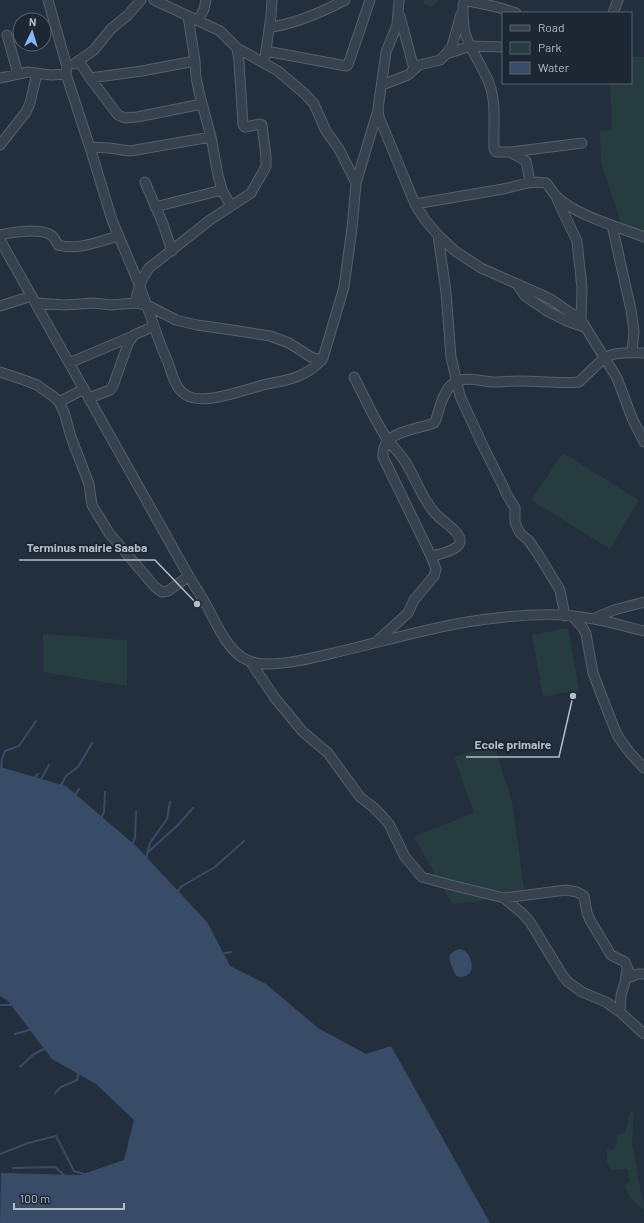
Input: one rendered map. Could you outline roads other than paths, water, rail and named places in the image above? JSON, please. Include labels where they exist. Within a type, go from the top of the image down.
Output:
[{"type":"street","points":[[48,0],[66,70],[112,220],[139,284],[169,364],[172,377],[180,390],[186,395],[205,398],[226,396],[298,376],[317,366],[324,358],[344,287],[356,183],[378,109],[386,52],[397,25],[399,0]]},
{"type":"street","points":[[0,78],[28,72],[51,75],[66,70],[94,50],[111,29],[128,15],[140,0]]},
{"type":"street","points":[[154,0],[220,31],[237,48],[278,70],[314,104],[326,131],[339,149],[356,183]]},
{"type":"street","points":[[198,21],[204,9],[206,0]]},
{"type":"street","points":[[264,62],[270,27],[272,0]]},
{"type":"street","points":[[270,27],[282,26],[324,10],[345,0]]},
{"type":"street","points":[[266,51],[346,66],[348,65],[370,0]]},
{"type":"street","points":[[613,12],[618,0]]},
{"type":"street","points":[[382,85],[408,75],[419,65],[440,60],[446,54],[452,46],[464,2]]},
{"type":"street","points":[[464,2],[497,7],[513,12]]},
{"type":"street","points":[[464,2],[464,25],[466,34],[489,83],[493,96],[494,149],[496,152],[510,152],[582,143]]},
{"type":"street","points":[[399,11],[414,69]]},
{"type":"street","points":[[188,16],[196,77],[211,137],[218,175],[222,190],[231,206]]},
{"type":"street","points":[[7,35],[18,74]]},
{"type":"street","points":[[446,54],[471,46],[502,47]]},
{"type":"street","points":[[135,303],[139,284],[144,274],[156,262],[198,230],[251,193],[266,166],[262,125],[260,124],[246,127],[243,125],[237,48]]},
{"type":"street","points":[[79,61],[118,115],[122,117],[137,116],[202,104]]},
{"type":"street","points":[[90,78],[142,71],[195,61]]},
{"type":"street","points":[[0,145],[26,112],[30,103],[37,73]]},
{"type":"street","points":[[378,109],[379,117],[415,204],[425,220],[455,251],[481,268],[531,289],[552,300],[582,324],[617,378],[632,418],[644,442]]},
{"type":"street","points":[[90,147],[108,148],[130,152],[211,137]]},
{"type":"street","points":[[510,152],[526,161],[530,182]]},
{"type":"street","points":[[145,182],[172,251]]},
{"type":"street","points":[[415,204],[509,188],[530,182],[546,183],[556,197],[577,241],[582,288],[582,324]]},
{"type":"street","points":[[155,207],[222,190]]},
{"type":"street","points":[[556,197],[575,209],[601,221],[644,237]]},
{"type":"street","points":[[612,225],[631,310],[634,331],[632,353]]},
{"type":"street","points":[[0,235],[19,231],[44,232],[51,235],[56,240],[58,245],[66,246],[85,246],[118,236]]},
{"type":"street","points":[[438,235],[446,292],[451,356],[460,396],[506,493],[515,508],[514,522],[520,533],[529,541],[538,554],[560,590],[568,616],[583,628],[586,634],[594,673],[619,738],[644,768]]},
{"type":"street","points":[[0,240],[221,632],[242,658],[266,664],[310,659],[432,630],[497,618],[520,616],[568,616],[593,619],[644,630]]},
{"type":"street","points":[[0,306],[34,300],[65,305],[84,303],[111,305],[135,303],[147,305],[176,320],[197,325],[270,336],[289,343],[311,357],[322,360]]},
{"type":"street","points":[[70,363],[154,326]]},
{"type":"street","points":[[89,398],[110,390],[114,386],[126,346],[134,335]]},
{"type":"street","points":[[375,643],[408,613],[414,600],[434,576],[436,569],[383,456],[388,440],[403,432],[434,423],[443,398],[452,385],[456,382],[476,380],[496,382],[579,382],[604,358],[614,354],[644,354]]},
{"type":"street","points":[[0,372],[37,385],[59,402],[64,412],[71,437],[89,484],[92,505],[109,533],[155,587],[162,592],[168,591],[189,576]]},
{"type":"street","points":[[354,377],[375,419],[388,440],[406,462],[435,514],[450,526],[460,538],[459,545],[445,553],[431,556]]},
{"type":"street","points":[[59,402],[84,389]]},
{"type":"street","points":[[593,619],[614,610],[644,602]]},
{"type":"street","points":[[250,661],[275,698],[303,732],[328,753],[360,797],[384,817],[405,857],[417,873],[422,877],[504,898],[566,890],[581,893],[586,900],[588,916],[606,948],[614,957],[625,962],[627,968],[628,979],[621,998],[620,1012]]},
{"type":"street","points":[[504,898],[530,922],[568,982],[582,992],[610,1004],[644,1034]]},
{"type":"street","points":[[628,979],[637,974],[644,974]]},
{"type":"street","points":[[610,1004],[621,998]]},
{"type":"water","points":[[0,767],[66,786],[137,847],[207,922],[230,966],[266,984],[318,1028],[366,1054],[391,1046],[490,1223],[0,1223],[1,1173],[80,1175],[124,1160],[134,1120],[96,1084],[52,1059],[8,1001],[0,996]]},
{"type":"water","points":[[459,949],[468,954],[472,965],[468,974],[463,977],[456,976],[450,962],[451,954]]},
{"type":"waterway","points":[[1,770],[2,759],[5,751],[19,746],[36,721]]},
{"type":"waterway","points":[[60,787],[66,776],[78,767],[92,743]]},
{"type":"waterway","points":[[40,781],[49,765]]},
{"type":"waterway","points":[[33,779],[38,774]]},
{"type":"waterway","points":[[74,797],[79,789]]},
{"type":"waterway","points":[[101,818],[104,812],[105,792]]},
{"type":"waterway","points":[[146,858],[150,843],[167,819],[170,802]]},
{"type":"waterway","points":[[148,852],[177,826],[193,808]]},
{"type":"waterway","points":[[132,844],[135,838],[136,812]]},
{"type":"waterway","points":[[177,892],[182,886],[215,867],[244,841]]},
{"type":"waterway","points":[[221,954],[231,952]]},
{"type":"waterway","points":[[0,1005],[13,1005]]},
{"type":"waterway","points":[[15,1034],[33,1029]]},
{"type":"waterway","points":[[20,1067],[34,1054],[46,1048]]},
{"type":"waterway","points":[[55,1093],[61,1087],[77,1080],[79,1071]]},
{"type":"waterway","points":[[0,1154],[28,1143],[56,1136],[74,1171],[84,1174]]},
{"type":"waterway","points":[[13,1168],[55,1167],[65,1176]]},
{"type":"place","name":"Terminus mairie Saaba","points":[[197,604]]},
{"type":"place","name":"Ecole primaire","points":[[573,696]]}]
